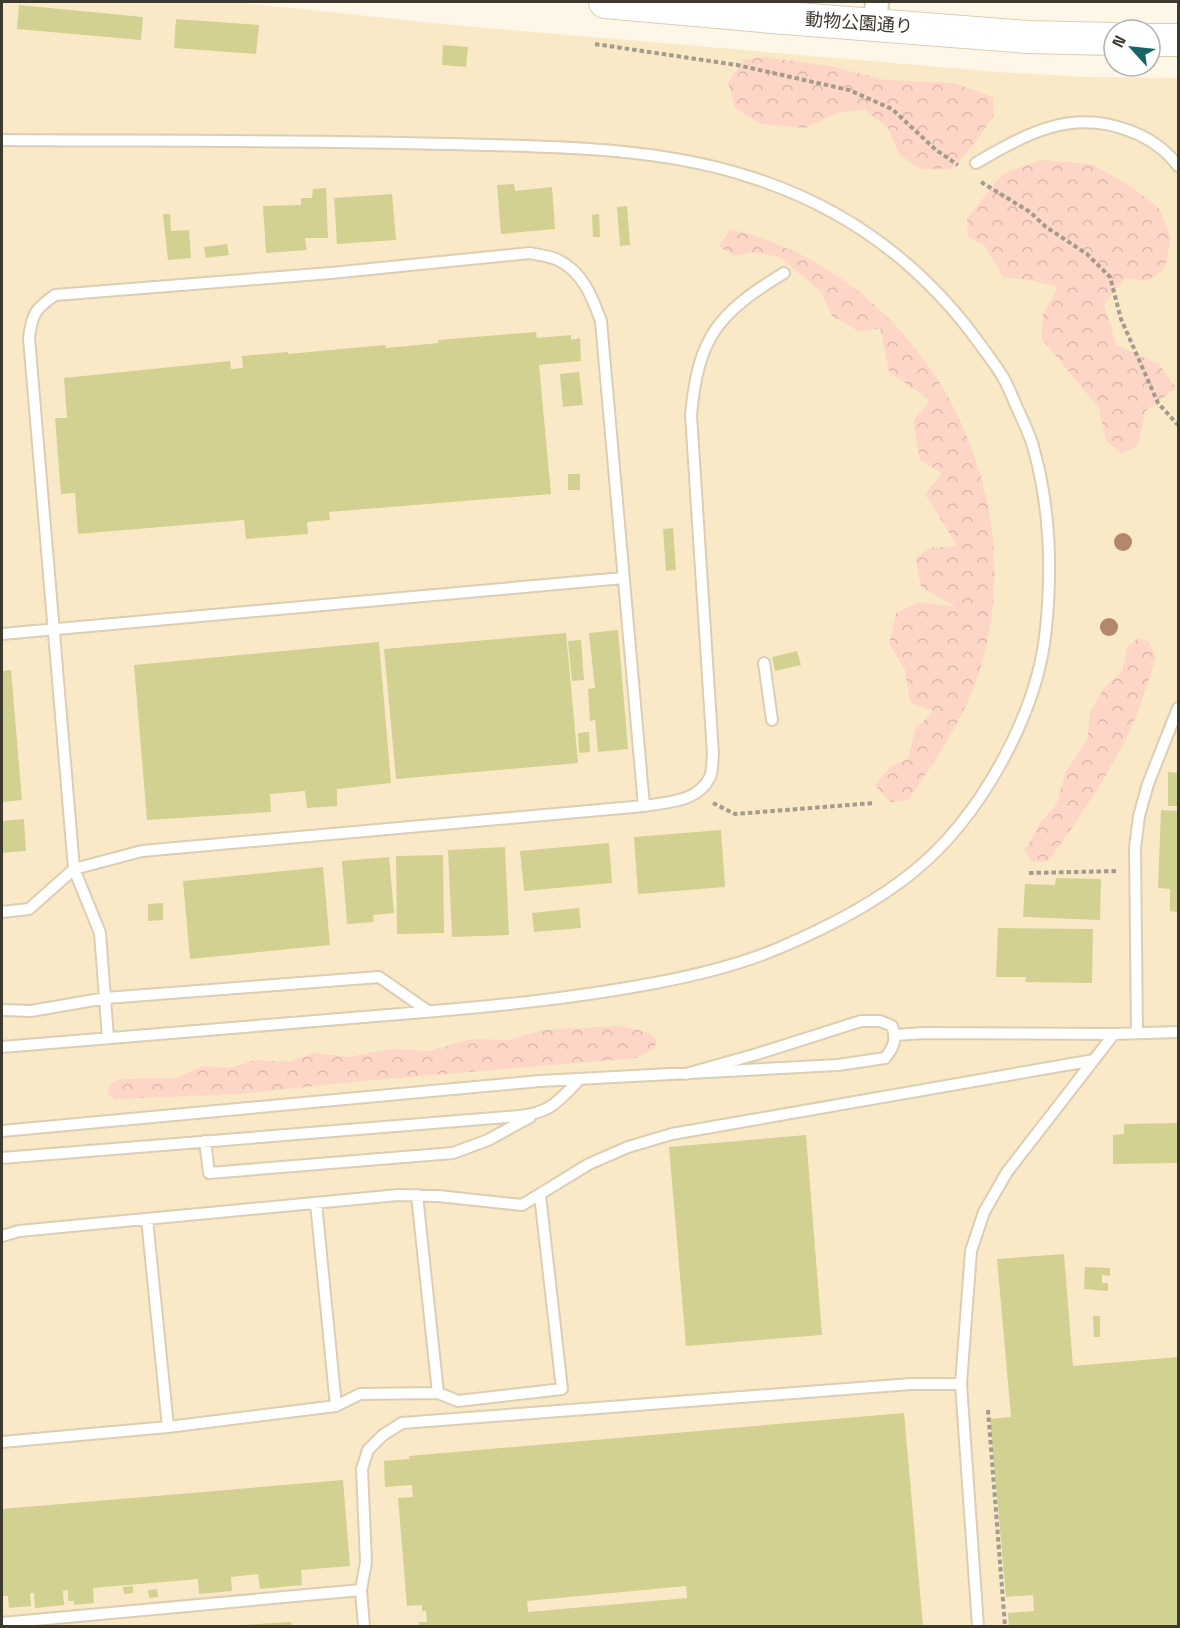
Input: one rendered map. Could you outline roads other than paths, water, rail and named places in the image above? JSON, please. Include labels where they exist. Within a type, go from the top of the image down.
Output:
[{"type":"street","name":"動物公園通り","points":[[605,2],[772,17],[876,13],[1027,37],[1102,39]]},
{"type":"street","points":[[1162,40],[1179,40]]},
{"type":"lane","points":[[976,163],[1041,130],[1060,124],[1099,122],[1140,135],[1164,151],[1179,166]]},
{"type":"lane","points":[[2,141],[348,141],[535,146],[622,152],[707,165],[746,175],[790,192],[830,210],[879,241],[925,279],[964,322],[1004,378],[1033,445],[1046,508],[1051,572],[1046,638],[1031,701],[998,769],[958,828],[914,872],[847,916],[773,951],[702,974],[619,990],[531,1003],[2,1047]]},
{"type":"lane","points":[[108,1038],[100,933],[74,869],[29,338],[31,319],[38,306],[55,295],[331,273],[530,253],[557,260],[576,273],[590,290],[601,321],[644,806]]},
{"type":"lane","points":[[2,912],[28,909],[74,869],[142,851],[644,806],[678,801],[697,794],[710,776],[713,754],[691,415],[694,385],[700,358],[712,334],[729,312],[752,293],[784,273]]},
{"type":"lane","points":[[2,634],[623,578]]},
{"type":"lane","points":[[764,663],[772,720]]},
{"type":"lane","points":[[1137,1033],[1136,871],[1139,816],[1148,784],[1179,708]]},
{"type":"lane","points":[[2,1010],[31,1011],[106,998],[379,977],[428,1011]]},
{"type":"lane","points":[[2,1131],[580,1079],[686,1074],[838,1065],[885,1058],[893,1048],[895,1035],[892,1026],[880,1021],[861,1021],[686,1074]]},
{"type":"lane","points":[[895,1035],[1179,1032]]},
{"type":"lane","points":[[978,1626],[961,1384],[971,1251],[984,1212],[1007,1172],[1114,1034]]},
{"type":"lane","points":[[2,1236],[19,1232],[316,1203],[344,1198],[417,1195],[522,1205],[589,1164],[628,1147],[672,1134],[1094,1060]]},
{"type":"lane","points":[[204,1141],[209,1173],[453,1153],[488,1140],[551,1107],[580,1079]]},
{"type":"lane","points":[[2,1158],[537,1114]]},
{"type":"lane","points":[[417,1195],[438,1393]]},
{"type":"lane","points":[[2,1442],[168,1427],[336,1406],[360,1394],[438,1393],[458,1401],[562,1389],[540,1195]]},
{"type":"lane","points":[[316,1203],[336,1406]]},
{"type":"lane","points":[[147,1220],[168,1427]]},
{"type":"lane","points":[[364,1626],[361,1590],[366,1562],[362,1469],[368,1450],[383,1435],[402,1423],[911,1384],[961,1384]]},
{"type":"lane","points":[[2,1623],[361,1590]]}]
